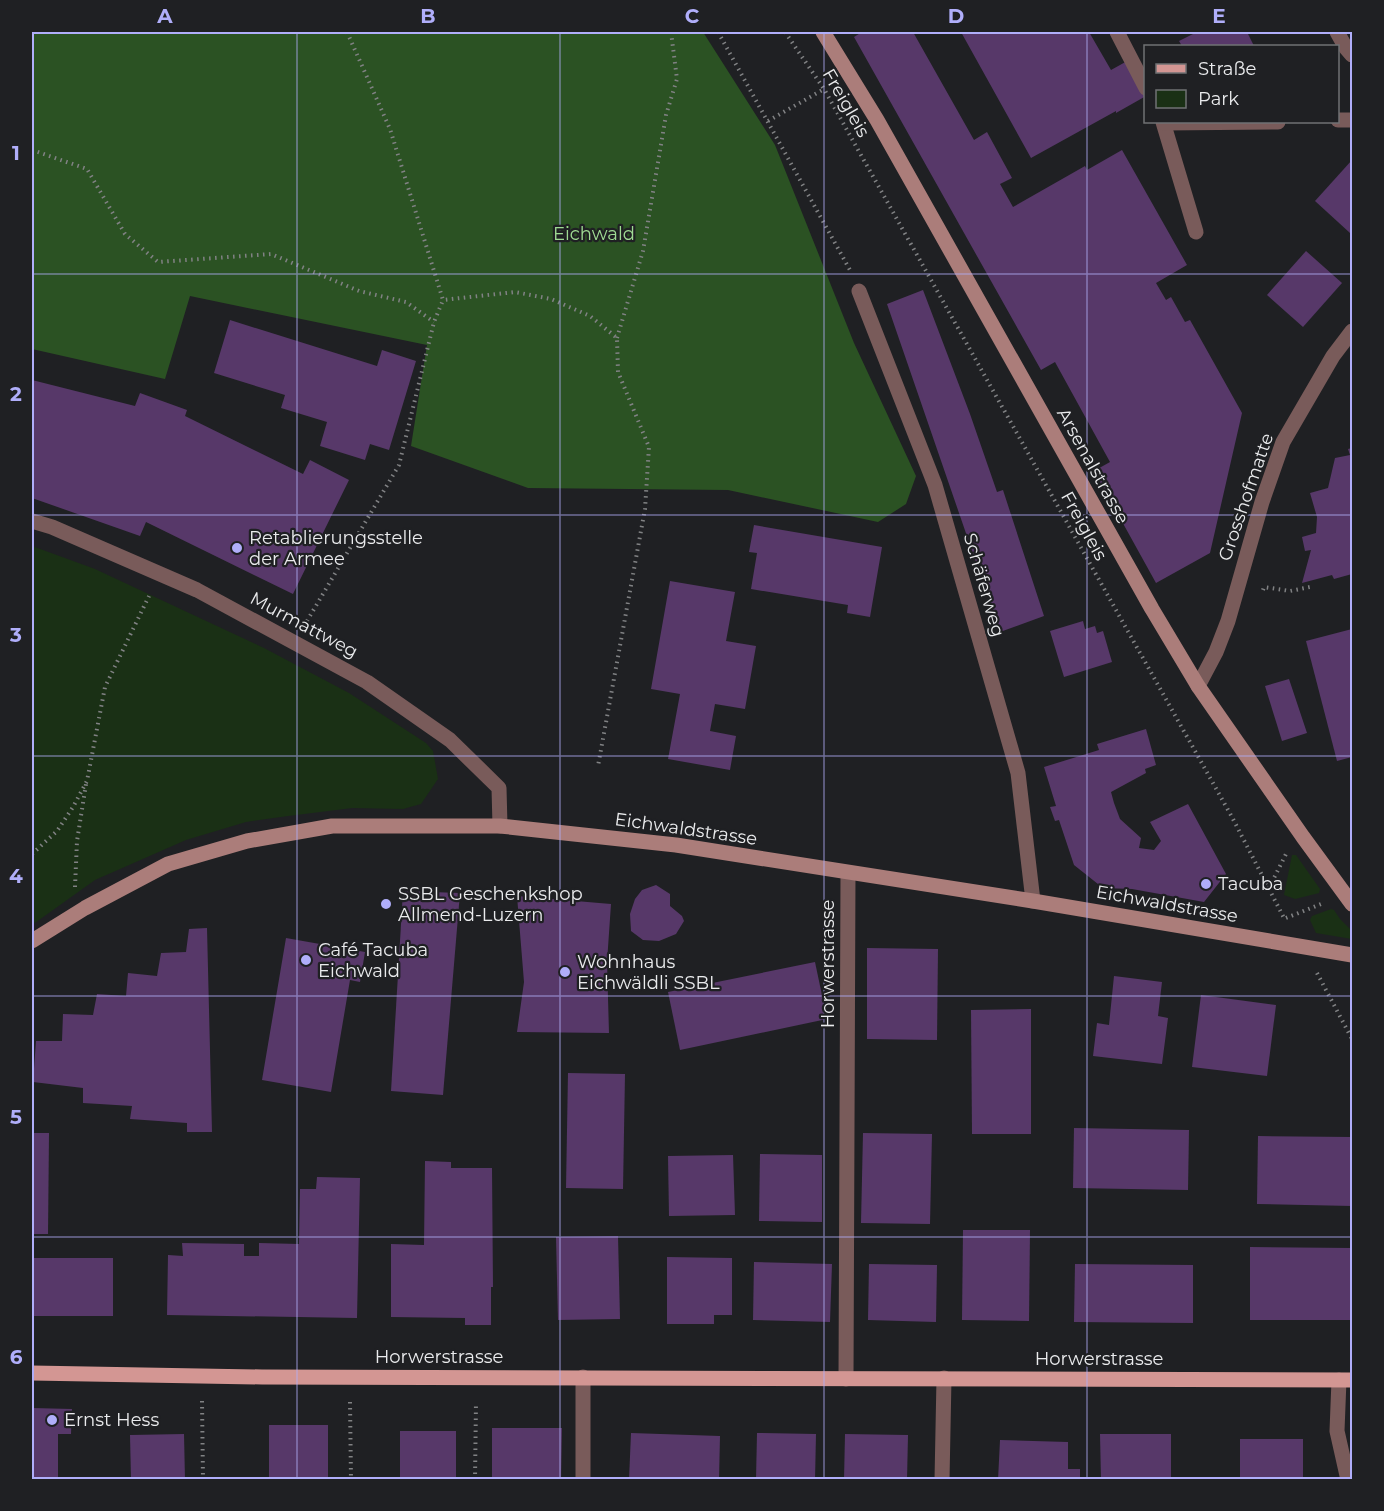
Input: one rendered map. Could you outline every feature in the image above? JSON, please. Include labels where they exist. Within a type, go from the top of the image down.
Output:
[{"type":"main road","name":"Horwerstrasse","points":[[32,1372],[201,1376],[1346,1380]]},
{"type":"street","name":"Arsenalstrasse","points":[[823,32],[877,120],[1152,609],[1198,686],[1303,837],[1353,904]]},
{"type":"street","points":[[1117,32],[1144,84]]},
{"type":"street","points":[[1337,32],[1353,56]]},
{"type":"street","points":[[1163,123],[1196,232]]},
{"type":"street","name":"Schäferweg","points":[[859,291],[935,485],[1018,773],[1033,901]]},
{"type":"street","name":"Grosshofmatte","points":[[1198,686],[1216,652],[1228,621],[1262,502],[1283,442],[1333,357],[1353,331]]},
{"type":"street","name":"Murmattweg","points":[[32,521],[52,527],[197,590],[367,682],[450,740],[498,788],[500,826]]},
{"type":"street","name":"Eichwaldstrasse","points":[[32,941],[85,908],[168,864],[247,841],[332,826],[500,826],[676,845],[1033,901],[1353,955]]},
{"type":"street","name":"Horwerstrasse","points":[[846,1379],[848,873]]},
{"type":"street","points":[[583,1377],[583,1479]]},
{"type":"street","points":[[942,1479],[944,1378]]},
{"type":"street","points":[[1346,1380],[1337,1431],[1348,1479]]},
{"type":"path","points":[[295,643],[399,465],[434,322],[443,300],[390,129],[347,32]]},
{"type":"path","points":[[598,766],[645,509],[649,447],[618,372],[617,339],[642,250],[666,116],[677,79],[671,32]]},
{"type":"path","points":[[718,32],[848,266],[859,291]]},
{"type":"path","name":"Freigleis","points":[[785,32],[824,89],[1226,807],[1353,1039]]},
{"type":"path","points":[[768,121],[824,89]]},
{"type":"path","points":[[32,150],[87,170],[125,234],[158,262],[271,254],[359,291],[406,302],[434,322]]},
{"type":"path","points":[[443,300],[515,292],[551,299],[590,316],[617,339]]},
{"type":"path","points":[[85,908],[75,887],[77,841],[105,687],[159,574]]},
{"type":"path","points":[[1260,597],[1264,587],[1290,591],[1310,587]]},
{"type":"path","points":[[32,854],[57,831],[87,781]]},
{"type":"path","points":[[1269,889],[1289,847],[1303,837]]},
{"type":"path","points":[[1285,918],[1327,901]]},
{"type":"path","points":[[201,1376],[203,1479]]},
{"type":"path","points":[[350,1376],[351,1479]]},
{"type":"path","points":[[475,1479],[476,1377]]},
{"type":"green space","name":"Eichwald","points":[[32,32],[703,32],[775,145],[854,343],[916,476],[906,504],[878,522],[728,490],[528,488],[411,446],[427,345],[190,296],[165,379],[32,349]]},
{"type":"green space","points":[[32,546],[95,569],[264,648],[349,693],[426,743],[433,751],[438,779],[421,804],[403,809],[352,808],[246,822],[186,840],[95,880],[32,925]]},
{"type":"green space","points":[[1292,855],[1296,855],[1320,889],[1319,893],[1295,899],[1284,895]]},
{"type":"green space","points":[[1331,909],[1352,931],[1352,939],[1316,933],[1310,920],[1312,916]]},
{"type":"building","points":[[862,32],[913,32],[974,140],[987,132],[1012,178],[1000,184],[1013,207],[1085,166],[1087,170],[1122,150],[1187,265],[1156,283],[1166,300],[1171,297],[1185,322],[1190,320],[1242,413],[1210,553],[1156,583],[1094,471],[1110,462],[1055,362],[1041,370],[854,37]]},
{"type":"building","points":[[961,32],[1089,32],[1111,70],[1129,60],[1144,86],[1144,97],[1031,158]]},
{"type":"building","points":[[1197,32],[1247,32],[1254,45],[1181,45],[1179,41]]},
{"type":"building","points":[[1352,160],[1352,230],[1350,233],[1315,201]]},
{"type":"building","points":[[1306,251],[1342,283],[1303,327],[1267,295]]},
{"type":"building","points":[[923,290],[997,492],[1003,490],[1044,616],[1000,632],[887,304]]},
{"type":"building","points":[[230,320],[377,366],[382,350],[416,361],[389,450],[370,444],[365,460],[320,446],[327,422],[281,408],[285,395],[214,373]]},
{"type":"building","points":[[32,380],[135,406],[140,393],[187,410],[185,416],[303,474],[310,460],[349,480],[293,594],[146,522],[140,536],[32,498]]},
{"type":"building","points":[[1352,448],[1352,574],[1334,579],[1332,575],[1302,583],[1311,550],[1305,551],[1302,537],[1316,533],[1317,517],[1310,493],[1328,488],[1335,458],[1350,455],[1348,449]]},
{"type":"building","points":[[754,525],[882,547],[870,617],[847,613],[848,605],[751,589],[757,553],[749,552]]},
{"type":"building","points":[[670,581],[735,592],[726,641],[756,646],[745,709],[715,704],[710,731],[736,736],[730,770],[668,759],[680,694],[651,689]]},
{"type":"building","points":[[1083,621],[1085,629],[1095,626],[1097,633],[1103,631],[1112,662],[1064,677],[1050,631]]},
{"type":"building","points":[[1352,629],[1352,757],[1337,761],[1306,641]]},
{"type":"building","points":[[1289,679],[1307,733],[1282,741],[1265,686]]},
{"type":"building","points":[[1146,729],[1156,765],[1145,769],[1146,773],[1111,792],[1114,803],[1120,819],[1141,838],[1139,848],[1154,850],[1161,841],[1150,822],[1188,804],[1226,874],[1204,902],[1132,889],[1103,888],[1074,865],[1059,820],[1055,821],[1050,807],[1056,806],[1044,767],[1099,750],[1097,744]]},
{"type":"building","points":[[656,885],[670,894],[670,906],[682,916],[684,921],[676,934],[659,941],[643,940],[631,931],[630,914],[635,899],[642,890]]},
{"type":"building","points":[[403,891],[460,893],[443,1095],[391,1091]]},
{"type":"building","name":"Wohnhaus Eichwäldli SSBL","points":[[517,896],[611,904],[607,962],[609,1033],[517,1032],[524,982]]},
{"type":"building","points":[[207,928],[212,1132],[187,1132],[187,1123],[130,1119],[132,1106],[83,1103],[83,1088],[33,1082],[36,1041],[62,1041],[63,1014],[93,1015],[97,994],[126,996],[128,973],[157,976],[161,953],[186,952],[189,929]]},
{"type":"building","points":[[286,938],[365,952],[360,982],[350,980],[331,1092],[262,1080]]},
{"type":"building","points":[[867,948],[938,949],[937,1040],[867,1039]]},
{"type":"building","points":[[815,962],[827,1019],[680,1050],[668,992]]},
{"type":"building","points":[[1114,976],[1162,982],[1158,1016],[1168,1018],[1162,1064],[1093,1056],[1097,1023],[1109,1025]]},
{"type":"building","points":[[1201,995],[1276,1005],[1267,1076],[1192,1067]]},
{"type":"building","points":[[1031,1009],[1031,1134],[972,1134],[971,1010]]},
{"type":"building","points":[[568,1073],[625,1074],[623,1189],[566,1188]]},
{"type":"building","points":[[1074,1128],[1189,1130],[1188,1190],[1073,1188]]},
{"type":"building","points":[[32,1133],[49,1133],[48,1234],[32,1234]]},
{"type":"building","points":[[863,1133],[932,1134],[930,1224],[861,1223]]},
{"type":"building","points":[[1258,1136],[1352,1137],[1352,1206],[1257,1204]]},
{"type":"building","points":[[760,1154],[822,1155],[822,1222],[759,1221]]},
{"type":"building","points":[[733,1155],[735,1215],[669,1216],[668,1156]]},
{"type":"building","points":[[425,1161],[451,1162],[451,1168],[492,1168],[491,1325],[465,1325],[465,1318],[391,1317],[391,1244],[424,1245]]},
{"type":"building","points":[[317,1177],[360,1178],[357,1318],[167,1315],[168,1255],[183,1256],[182,1243],[244,1244],[244,1256],[259,1256],[259,1243],[299,1244],[300,1189],[316,1189]]},
{"type":"building","points":[[963,1230],[1030,1230],[1029,1321],[962,1320]]},
{"type":"building","points":[[618,1236],[620,1319],[558,1320],[556,1237]]},
{"type":"building","points":[[1250,1247],[1352,1248],[1352,1320],[1250,1320]]},
{"type":"building","points":[[667,1257],[732,1258],[732,1315],[714,1315],[714,1324],[667,1324]]},
{"type":"building","points":[[32,1258],[113,1258],[113,1316],[32,1316]]},
{"type":"building","points":[[754,1262],[832,1264],[830,1322],[753,1320]]},
{"type":"building","points":[[869,1264],[937,1265],[936,1322],[868,1320]]},
{"type":"building","points":[[1075,1264],[1193,1265],[1193,1323],[1074,1322]]},
{"type":"building","points":[[32,1408],[72,1409],[71,1434],[58,1434],[58,1480],[32,1480]]},
{"type":"building","points":[[269,1425],[328,1425],[328,1480],[269,1480]]},
{"type":"building","points":[[492,1428],[562,1428],[561,1480],[492,1480]]},
{"type":"building","points":[[400,1431],[456,1431],[456,1480],[400,1480]]},
{"type":"building","points":[[631,1433],[720,1436],[719,1480],[629,1480]]},
{"type":"building","points":[[757,1433],[816,1434],[815,1480],[756,1480]]},
{"type":"building","points":[[184,1434],[185,1480],[131,1480],[130,1435]]},
{"type":"building","points":[[845,1434],[908,1435],[907,1480],[844,1480]]},
{"type":"building","points":[[1100,1434],[1171,1434],[1171,1480],[1101,1480]]},
{"type":"building","points":[[1240,1439],[1303,1439],[1303,1480],[1240,1480]]},
{"type":"building","points":[[1000,1440],[1068,1442],[1068,1469],[1080,1469],[1080,1480],[998,1480]]},
{"type":"place","name":"Retablierungsstelle der Armee","points":[[237,548]]},
{"type":"place","name":"Tacuba","points":[[1206,884]]},
{"type":"place","name":"SSBL Geschenkshop Allmend-Luzern","points":[[386,904]]},
{"type":"place","name":"Café Tacuba Eichwald","points":[[306,960]]},
{"type":"place","name":"Wohnhaus Eichwäldli SSBL","points":[[565,972]]},
{"type":"place","name":"Ernst Hess","points":[[52,1420]]}]
